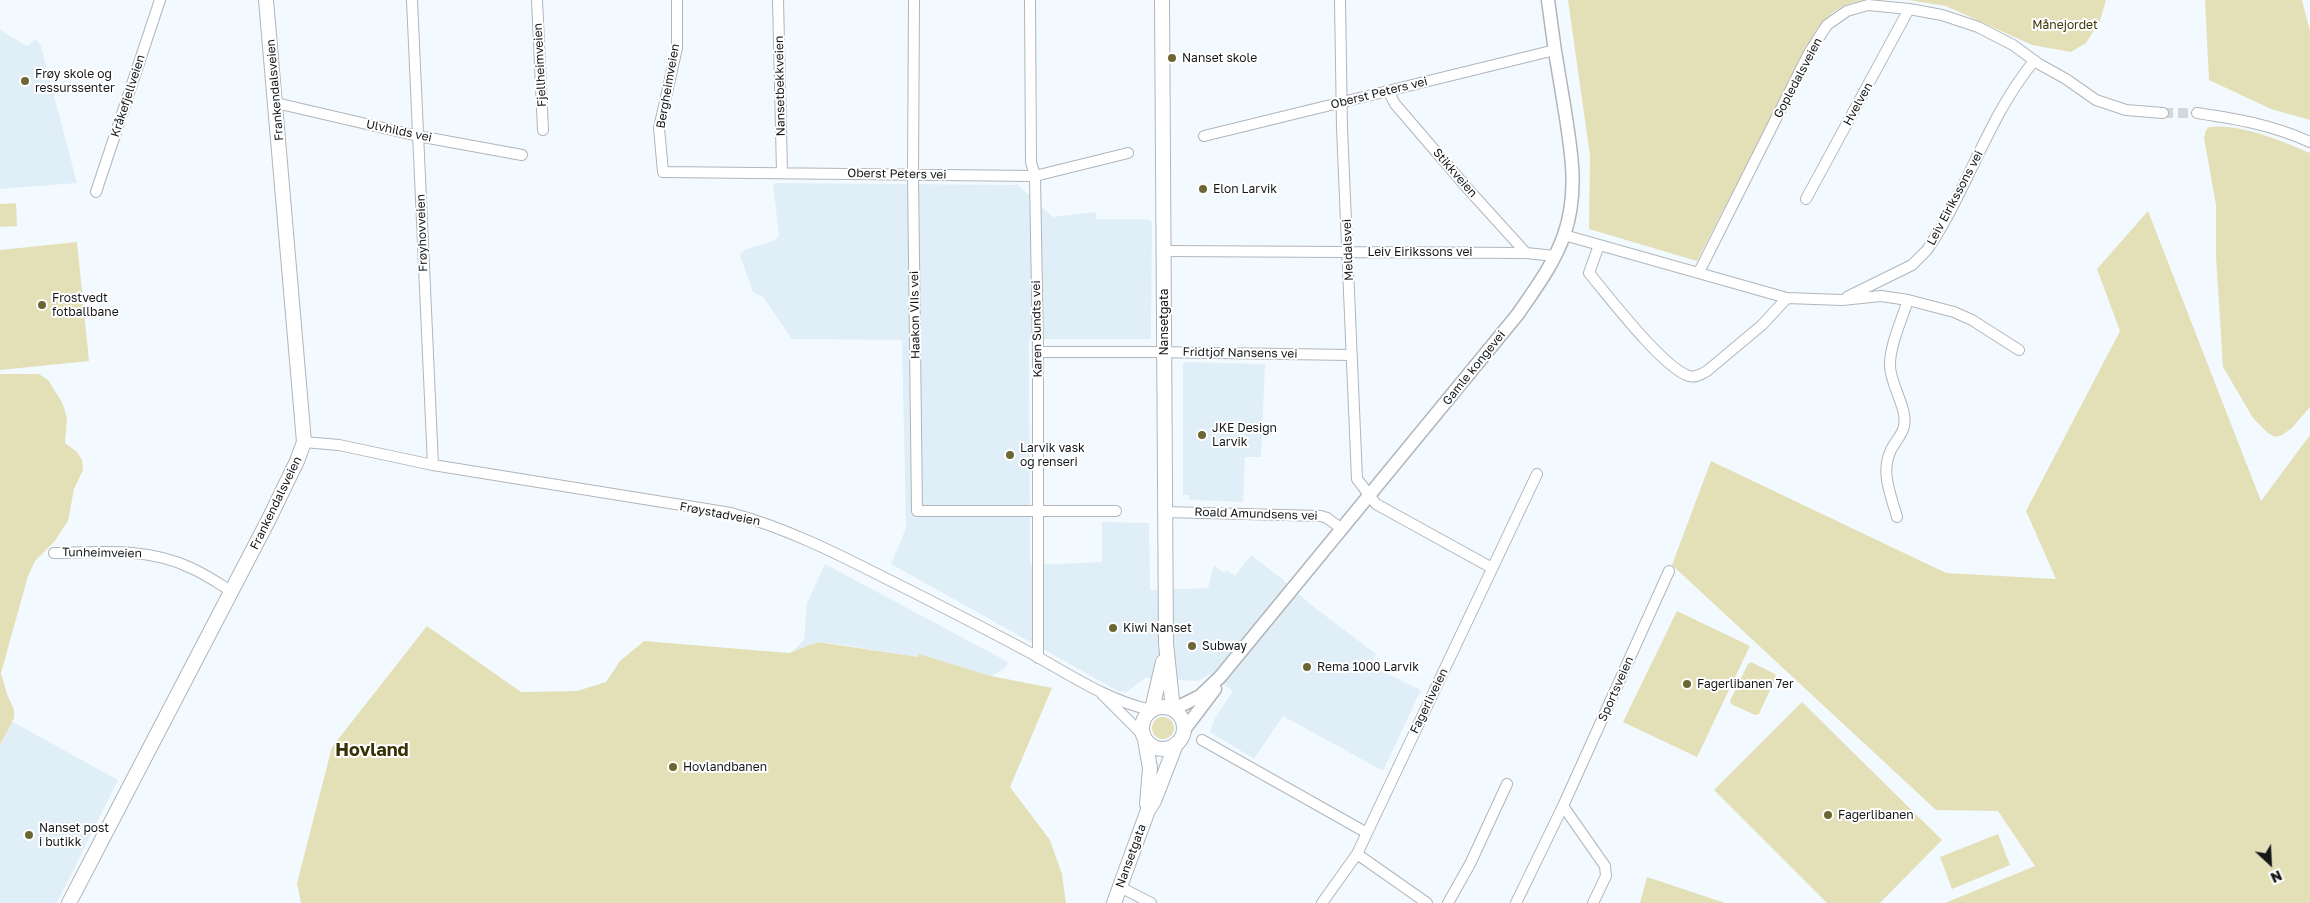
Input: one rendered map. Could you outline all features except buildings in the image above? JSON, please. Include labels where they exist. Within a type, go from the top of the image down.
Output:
[{"type":"main road","name":"Frankendalsveien","points":[[69,903],[232,591],[297,461],[304,442],[266,0]]},
{"type":"main road","name":"Nansetgata","points":[[1162,0],[1166,644],[1173,709]]},
{"type":"main road","name":"Nansetgata","points":[[1151,709],[1161,674],[1166,644]]},
{"type":"main road","points":[[1166,706],[1173,709],[1182,719],[1184,730],[1179,741],[1162,749],[1154,747],[1144,737],[1141,726],[1143,718],[1151,709],[1166,706]]},
{"type":"main road","name":"Nansetgata","points":[[1144,737],[1150,768],[1148,810]]},
{"type":"main road","name":"Nansetgata","points":[[1114,903],[1148,810],[1154,801],[1176,744]]},
{"type":"street","name":"Kråkefjellveien","points":[[96,192],[160,0]]},
{"type":"street","name":"Frøyhovveien","points":[[412,0],[433,465]]},
{"type":"street","name":"Fjellheimveien","points":[[537,0],[543,130]]},
{"type":"street","name":"Bergheimveien","points":[[663,172],[659,128],[677,48],[677,0]]},
{"type":"street","name":"Nansetbekkveien","points":[[778,0],[782,172]]},
{"type":"street","name":"Haakon VIIs vei","points":[[914,0],[917,510],[1037,512]]},
{"type":"street","name":"Karen Sundts vei","points":[[1030,0],[1031,154],[1035,176],[1038,352],[1038,658]]},
{"type":"street","name":"Meldalsvei","points":[[1340,0],[1342,102],[1357,479],[1369,497]]},
{"type":"street","name":"Gamle kongevei","points":[[1173,709],[1200,696],[1220,677],[1518,314],[1555,256],[1564,235],[1572,204],[1573,176],[1548,0]]},
{"type":"street","name":"Gopledalsveien","points":[[1699,272],[1819,37],[1827,26],[1847,10],[1868,5],[1889,4],[1978,26],[2013,45],[2034,61],[2102,103],[2126,110],[2163,113]]},
{"type":"street","name":"Hvelven","points":[[1806,199],[1909,9]]},
{"type":"street","name":"Oberst Peters vei","points":[[1204,136],[1555,50]]},
{"type":"street","name":"Leiv Eirikssons vei","points":[[1842,300],[1912,265],[1927,250],[2002,106],[2019,79],[2034,61]]},
{"type":"street","name":"Stikkveien","points":[[1388,91],[1396,104],[1526,253]]},
{"type":"street","name":"Ulvhilds vei","points":[[276,103],[418,136],[522,155]]},
{"type":"street","points":[[2197,113],[2249,120],[2284,130],[2310,142]]},
{"type":"street","name":"Oberst Peters vei","points":[[663,172],[1035,176],[1128,153]]},
{"type":"street","name":"Leiv Eirikssons vei","points":[[1564,235],[1787,298],[1842,300],[1881,296],[1908,300],[1954,312],[1972,320],[2019,350]]},
{"type":"street","points":[[1600,245],[1588,273],[1664,360],[1690,376],[1698,376],[1707,370],[1762,325],[1787,298]]},
{"type":"street","name":"Leiv Eirikssons vei","points":[[1164,251],[1526,253],[1555,256]]},
{"type":"street","points":[[1897,517],[1887,481],[1885,463],[1904,426],[1902,407],[1894,387],[1890,365],[1896,337],[1908,300]]},
{"type":"street","name":"Fridtjof Nansens vei","points":[[1038,352],[1351,355]]},
{"type":"street","name":"Frøystadveien","points":[[304,442],[339,445],[433,465],[731,513],[766,523],[822,546],[1038,658],[1102,694],[1135,706],[1151,709]]},
{"type":"street","name":"Fagerliveien","points":[[1322,903],[1357,854],[1537,474]]},
{"type":"street","points":[[1369,497],[1376,504],[1492,568]]},
{"type":"street","points":[[1037,512],[1116,511]]},
{"type":"street","name":"Roald Amundsens vei","points":[[1165,512],[1322,516],[1342,529]]},
{"type":"street","name":"Tunheimveien","points":[[54,553],[106,551],[149,554],[190,567],[232,591]]},
{"type":"street","name":"Sportsveien","points":[[1516,903],[1669,571]]},
{"type":"street","name":"Gamle kongevei","points":[[1184,730],[1211,695],[1220,677]]},
{"type":"street","name":"Frøystadveien","points":[[1102,694],[1144,737]]},
{"type":"street","points":[[1202,740],[1367,833]]},
{"type":"street","points":[[1448,903],[1470,864],[1507,784]]},
{"type":"street","points":[[1562,806],[1606,866],[1606,876],[1594,903]]},
{"type":"street","points":[[1357,854],[1427,903]]},
{"type":"street","points":[[1120,887],[1152,903]]},
{"type":"shaded area","name":"Frøy skole og ressurssenter","points":[[0,30],[27,46],[36,39],[41,46],[77,183],[0,189]]},
{"type":"shaded area","points":[[775,183],[1018,185],[1053,217],[1096,212],[1096,219],[1148,219],[1152,222],[1151,339],[1029,339],[1030,565],[1102,562],[1102,522],[1149,523],[1150,590],[1208,588],[1214,565],[1224,573],[1226,570],[1235,576],[1251,555],[1310,604],[1376,654],[1371,666],[1421,690],[1383,771],[1283,716],[1254,759],[1210,732],[1215,718],[1233,691],[1210,674],[1198,681],[1145,678],[1127,692],[1118,691],[891,564],[906,528],[902,340],[792,339],[763,297],[753,292],[740,256],[744,250],[774,241],[779,235],[773,185]]},
{"type":"shaded area","points":[[1186,362],[1265,364],[1261,457],[1245,457],[1243,502],[1189,500],[1189,495],[1183,495],[1183,364]]},
{"type":"shaded area","points":[[825,564],[1008,662],[1007,665],[1003,670],[991,676],[919,655],[918,657],[837,644],[818,642],[792,652],[804,640],[807,603]]},
{"type":"shaded area","points":[[11,721],[118,780],[57,903],[0,903],[0,747]]},
{"type":"green space","points":[[1568,0],[1864,0],[1848,4],[1836,10],[1825,19],[1815,32],[1697,261],[1589,229],[1590,156]]},
{"type":"green space","name":"Månejordet","points":[[1908,0],[2106,0],[2100,21],[2086,43],[2071,52],[2032,45],[1946,6]]},
{"type":"green space","points":[[2205,0],[2302,0],[2310,31],[2310,120],[2271,109],[2209,80]]},
{"type":"green space","points":[[2221,126],[2247,130],[2274,138],[2310,153],[2310,407],[2292,428],[2282,435],[2275,437],[2268,433],[2253,418],[2223,367],[2216,257],[2216,205],[2204,138],[2209,127]]},
{"type":"green space","points":[[16,203],[17,226],[0,227],[0,204]]},
{"type":"green space","points":[[2148,211],[2261,501],[2310,435],[2310,903],[1945,903],[2035,866],[1998,811],[1936,810],[1672,565],[1711,461],[1946,573],[2056,579],[2026,511],[2120,331],[2097,269]]},
{"type":"green space","name":"Frostvedt fotballbane","points":[[77,242],[89,361],[0,370],[0,250]]},
{"type":"green space","points":[[0,374],[39,374],[48,380],[62,402],[67,418],[65,443],[77,452],[82,460],[83,470],[74,489],[68,521],[54,542],[35,561],[28,576],[1,673],[14,710],[14,718],[0,745]]},
{"type":"green space","name":"Fagerlibanen 7er","points":[[1677,611],[1750,646],[1697,757],[1623,722]]},
{"type":"green space","name":"Hovlandbanen","points":[[427,626],[521,692],[577,691],[606,682],[620,661],[644,641],[789,653],[818,642],[918,657],[919,654],[991,676],[1052,688],[1010,787],[1050,840],[1062,874],[1066,903],[301,903],[297,883],[332,747]]},
{"type":"green space","points":[[1751,662],[1775,674],[1776,677],[1759,714],[1755,715],[1731,704],[1730,701],[1748,664]]},
{"type":"green space","name":"Fagerlibanen","points":[[1802,702],[1942,840],[1880,903],[1827,903],[1714,790]]},
{"type":"green space","points":[[1163,717],[1171,720],[1174,728],[1171,736],[1163,739],[1155,736],[1152,728],[1155,720]]},
{"type":"green space","points":[[1998,834],[2010,865],[1952,889],[1940,857]]},
{"type":"green space","points":[[1647,877],[1725,903],[1640,903]]},
{"type":"tunnel","points":[[2163,113],[2197,113]]},
{"type":"place","name":"Nanset skole","points":[[1172,58]]},
{"type":"place","name":"Frøy skole og ressurssenter","points":[[25,81]]},
{"type":"place","name":"Elon Larvik","points":[[1203,189]]},
{"type":"place","name":"Frostvedt fotballbane","points":[[42,305]]},
{"type":"place","name":"JKE Design Larvik","points":[[1202,435]]},
{"type":"place","name":"Larvik vask og renseri","points":[[1010,455]]},
{"type":"place","name":"Kiwi Nanset","points":[[1113,628]]},
{"type":"place","name":"Subway","points":[[1192,646]]},
{"type":"place","name":"Rema 1000 Larvik","points":[[1307,667]]},
{"type":"place","name":"Fagerlibanen 7er","points":[[1687,684]]},
{"type":"place","name":"Hovlandbanen","points":[[673,767]]},
{"type":"place","name":"Fagerlibanen","points":[[1828,815]]},
{"type":"place","name":"Nanset post i butikk","points":[[29,835]]},
{"type":"district","name":"Hovland","points":[[372,750]]}]
